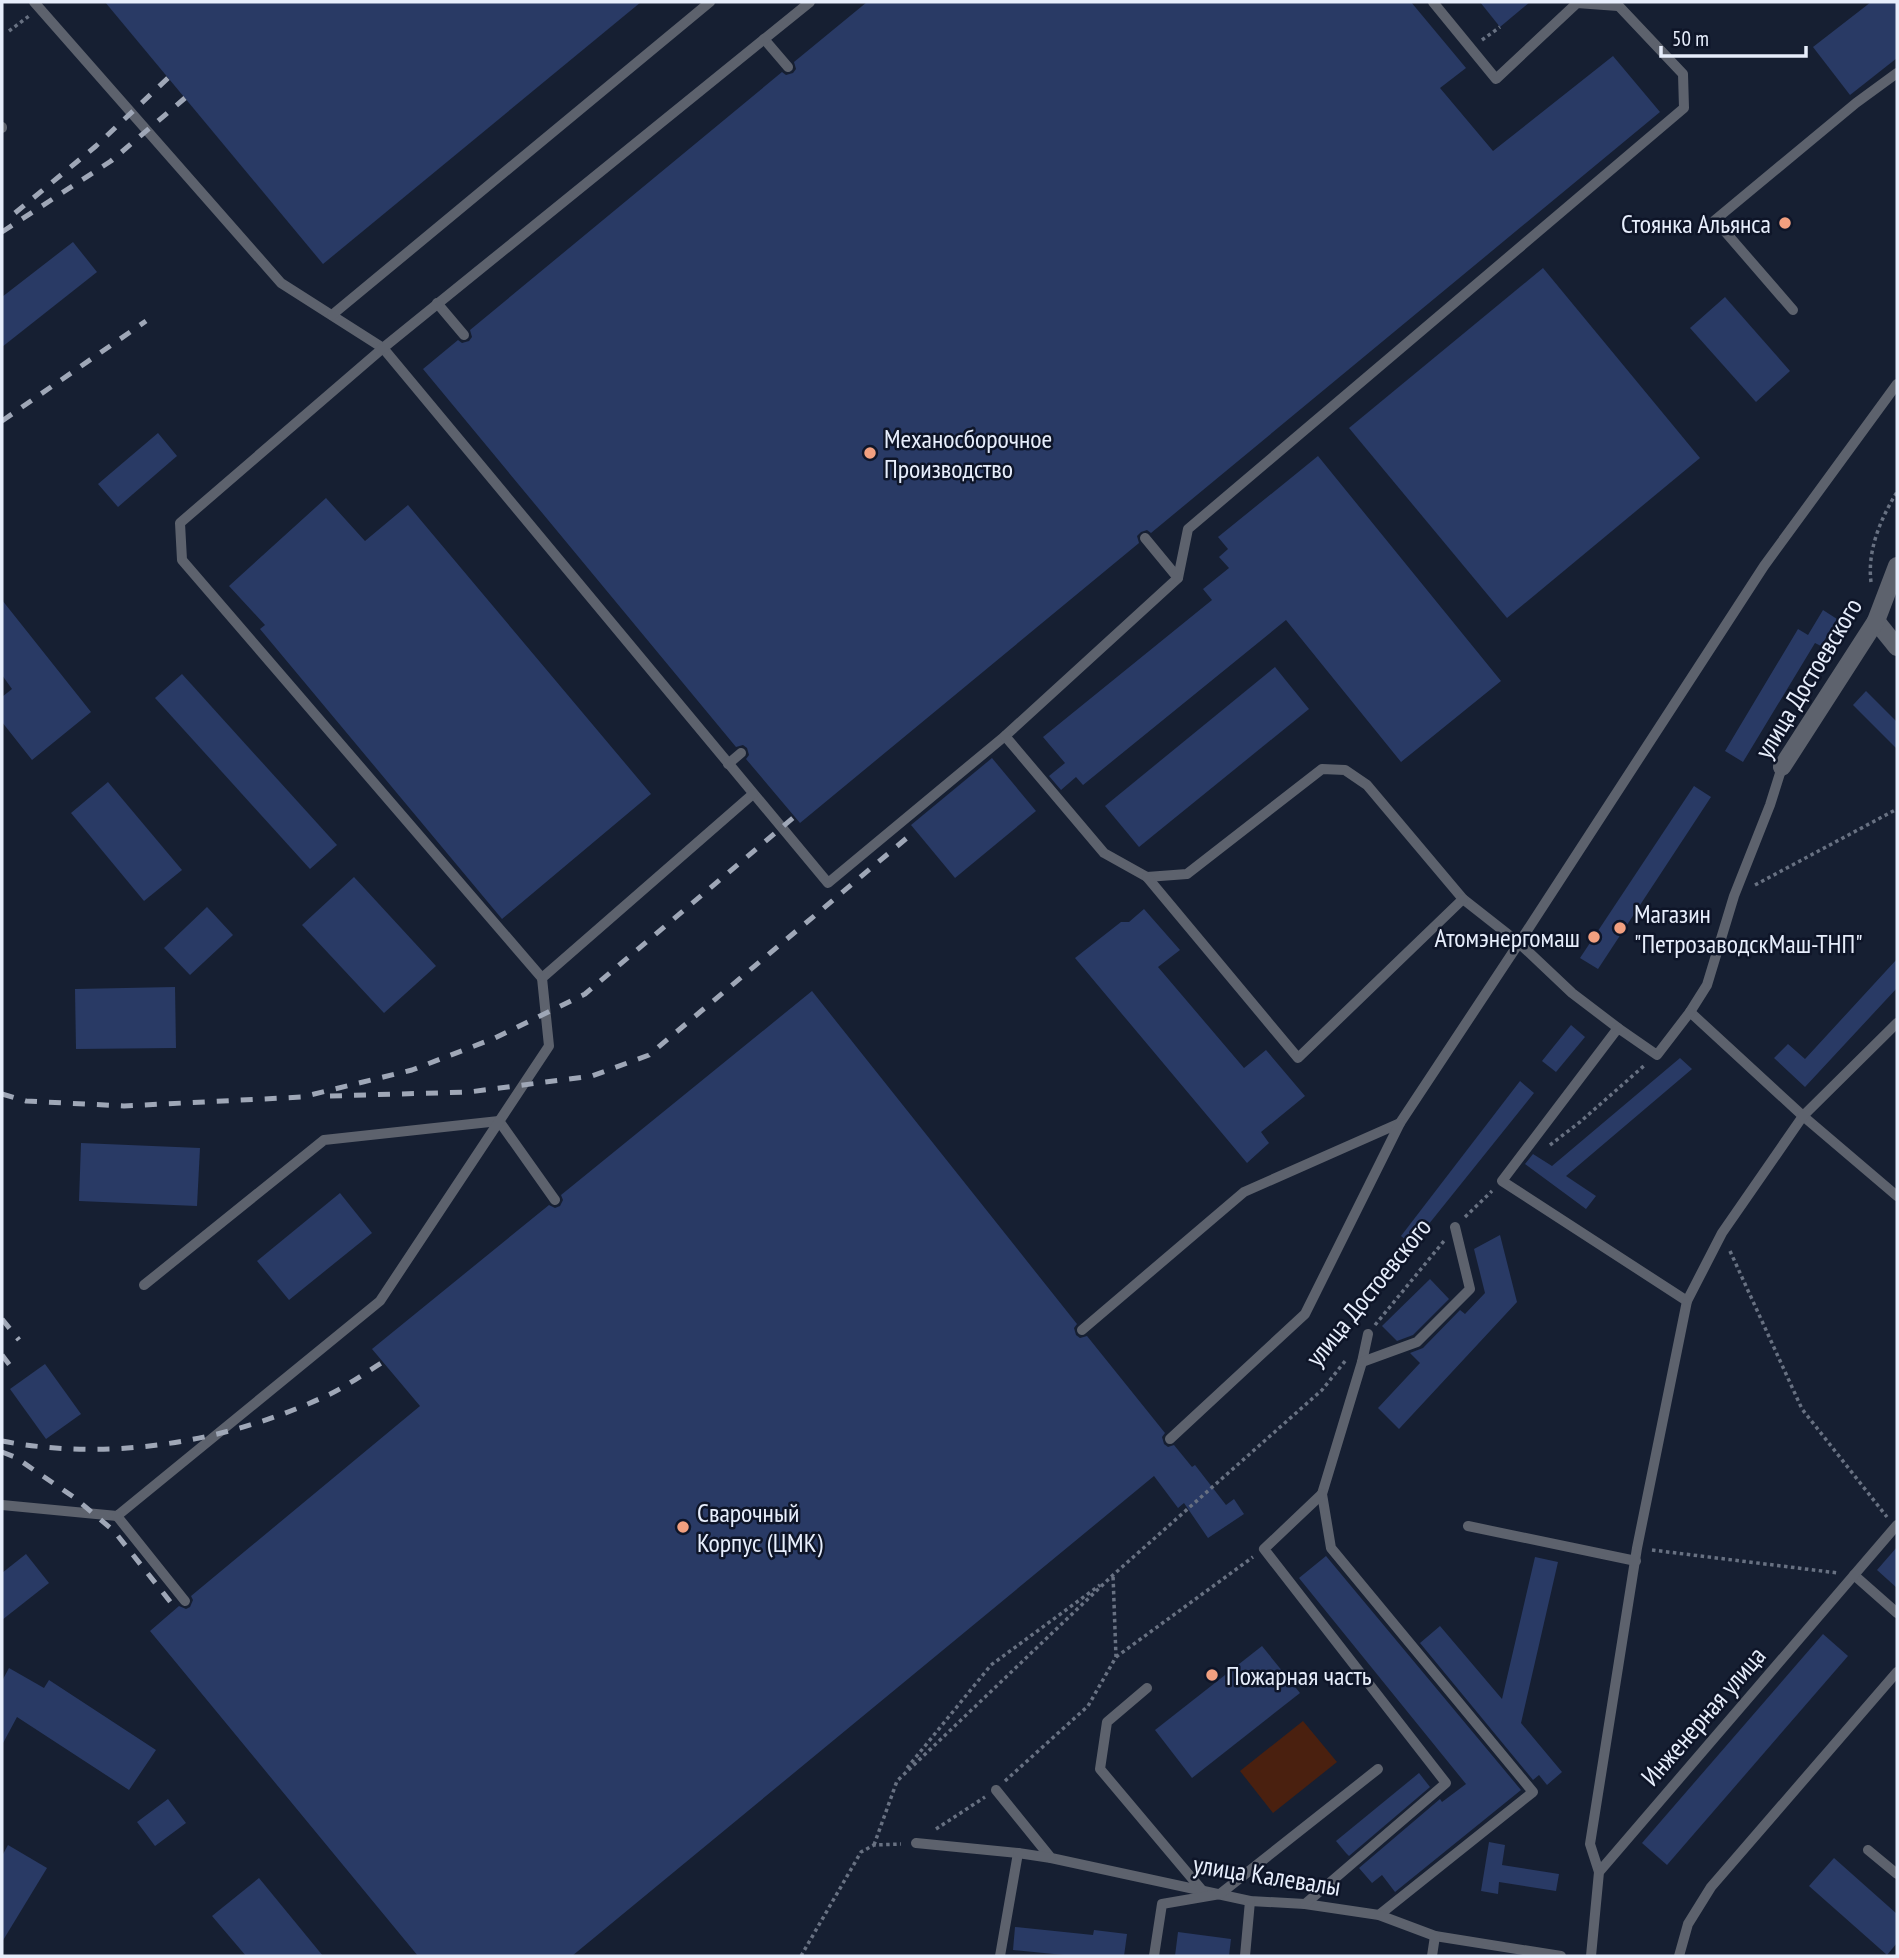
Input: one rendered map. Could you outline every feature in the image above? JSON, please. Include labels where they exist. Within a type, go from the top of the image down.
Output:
[{"type":"street","name":"улица Достоевского","points":[[1782,766],[1876,621],[1897,566]]},
{"type":"street","points":[[1876,621],[1897,635]]},
{"type":"street","points":[[1876,621],[1897,646]]},
{"type":"lane","points":[[34,2],[281,283],[383,348],[828,883],[1004,736],[1178,578],[1188,529],[1684,108],[1683,74],[1616,4],[1577,3],[1496,79],[1433,2]]},
{"type":"lane","points":[[332,315],[710,2]]},
{"type":"lane","points":[[2,1505],[117,1516],[380,1301],[549,1046],[542,978],[182,560],[180,523],[383,348],[810,2]]},
{"type":"lane","points":[[764,39],[788,67]]},
{"type":"lane","points":[[1793,310],[1715,219],[1856,103],[1897,73]]},
{"type":"lane","points":[[438,303],[464,335]]},
{"type":"lane","points":[[1170,1439],[1305,1314],[1400,1123],[1763,566],[1897,384]]},
{"type":"lane","points":[[1145,538],[1178,578]]},
{"type":"lane","points":[[1004,736],[1104,853],[1147,877],[1298,1058],[1463,899]]},
{"type":"lane","points":[[729,764],[741,753]]},
{"type":"lane","name":"улица Достоевского","points":[[1657,1055],[1707,985],[1734,896],[1770,805],[1782,766]]},
{"type":"lane","points":[[1147,877],[1187,874],[1322,769],[1345,770],[1367,785],[1463,899],[1519,943],[1572,993],[1657,1055]]},
{"type":"lane","points":[[542,978],[754,794]]},
{"type":"lane","points":[[1690,1012],[1803,1116],[1897,1196]]},
{"type":"lane","points":[[1591,1956],[1599,1872],[1590,1844],[1637,1548],[1687,1301],[1722,1233],[1803,1116],[1897,1023]]},
{"type":"lane","points":[[1618,1028],[1503,1181],[1687,1301]]},
{"type":"lane","points":[[499,1121],[555,1200]]},
{"type":"lane","points":[[144,1285],[324,1139],[499,1121]]},
{"type":"lane","points":[[1082,1330],[1244,1192],[1400,1123]]},
{"type":"lane","points":[[1362,1363],[1417,1342],[1470,1289],[1455,1227]]},
{"type":"lane","points":[[1368,1334],[1362,1363],[1322,1494],[1331,1548],[1533,1792],[1379,1915]]},
{"type":"lane","points":[[1305,1904],[1446,1783],[1265,1549],[1322,1494]]},
{"type":"lane","points":[[117,1516],[185,1601]]},
{"type":"lane","points":[[1468,1526],[1636,1561]]},
{"type":"lane","name":"Инженерная улица","points":[[1599,1872],[1896,1526]]},
{"type":"lane","points":[[1854,1575],[1897,1613]]},
{"type":"lane","points":[[1679,1956],[1688,1924],[1711,1887],[1897,1672]]},
{"type":"lane","points":[[1147,1688],[1107,1722],[1100,1769],[1201,1889]]},
{"type":"lane","points":[[1154,1956],[1162,1904],[1220,1894],[1378,1769]]},
{"type":"lane","points":[[996,1790],[1051,1858]]},
{"type":"lane","name":"улица Калевалы","points":[[916,1843],[1051,1858],[1250,1900],[1305,1904],[1379,1915],[1436,1936],[1561,1956]]},
{"type":"lane","points":[[1867,1850],[1897,1874]]},
{"type":"lane","points":[[1000,1956],[1018,1853]]},
{"type":"lane","points":[[1245,1956],[1250,1900]]},
{"type":"lane","points":[[1432,1956],[1436,1936]]},
{"type":"path","points":[[1876,621],[1869,568],[1881,517],[1897,492]]},
{"type":"path","points":[[1734,896],[1897,809]]},
{"type":"path","points":[[1547,1147],[1657,1055]]},
{"type":"path","name":"улица Достоевского","points":[[1113,1575],[1322,1390],[1455,1227],[1503,1181]]},
{"type":"path","points":[[1722,1233],[1802,1409],[1896,1526]]},
{"type":"path","points":[[1637,1548],[1854,1575]]},
{"type":"path","points":[[800,1956],[861,1852],[874,1845],[916,1843],[996,1790],[1088,1706],[1116,1657],[1265,1549]]},
{"type":"path","points":[[1113,1575],[1116,1657]]},
{"type":"path","points":[[874,1845],[897,1781],[991,1665],[1113,1575]]},
{"type":"path","points":[[897,1781],[1113,1575]]},
{"type":"shaded area","points":[[1303,1721],[1337,1762],[1273,1813],[1240,1771]]},
{"type":"building","points":[[105,2],[641,2],[323,264]]},
{"type":"building","name":"Механосборочное Производство","points":[[867,2],[1411,2],[1466,68],[1440,88],[1493,151],[1613,56],[1660,112],[1151,533],[1147,530],[1141,532],[1137,536],[1139,543],[800,823],[746,759],[749,755],[747,748],[743,745],[736,747],[423,369],[458,340],[462,343],[469,341],[472,337],[470,330],[782,72],[786,75],[793,73],[796,69],[794,62]]},
{"type":"building","points":[[1480,2],[1530,2],[1500,27]]},
{"type":"building","points":[[1871,2],[1897,2],[1897,58],[1850,95],[1813,47]]},
{"type":"building","points":[[73,242],[97,272],[2,347],[2,297]]},
{"type":"building","points":[[1543,268],[1700,458],[1507,618],[1349,428]]},
{"type":"building","points":[[1725,297],[1790,371],[1756,402],[1690,328]]},
{"type":"building","points":[[158,433],[177,456],[118,507],[98,484]]},
{"type":"building","points":[[1318,456],[1501,681],[1401,762],[1286,620],[1083,785],[1076,777],[1061,790],[1049,776],[1065,763],[1043,737],[1212,600],[1203,589],[1229,568],[1219,557],[1228,549],[1218,537]]},
{"type":"building","points":[[326,498],[365,541],[408,505],[651,794],[502,919],[260,629],[265,625],[229,586]]},
{"type":"building","points":[[2,600],[91,712],[32,760],[2,722],[2,697],[12,689],[2,675]]},
{"type":"building","points":[[1823,610],[1837,619],[1821,646],[1815,643],[1743,762],[1725,751],[1798,629],[1808,635]]},
{"type":"building","points":[[1275,667],[1309,709],[1139,847],[1105,806]]},
{"type":"building","points":[[182,674],[337,845],[310,869],[155,698]]},
{"type":"building","points":[[1866,691],[1897,722],[1897,749],[1853,705]]},
{"type":"building","points":[[992,758],[1036,811],[955,878],[911,825]]},
{"type":"building","points":[[108,782],[182,870],[144,901],[71,813]]},
{"type":"building","points":[[1694,786],[1711,797],[1598,969],[1580,958]]},
{"type":"building","points":[[354,877],[436,966],[384,1013],[302,925]]},
{"type":"building","points":[[207,907],[233,935],[190,975],[164,948]]},
{"type":"building","points":[[1144,909],[1180,950],[1158,967],[1244,1068],[1266,1050],[1305,1096],[1261,1132],[1269,1143],[1247,1163],[1075,958],[1121,922],[1129,922]]},
{"type":"building","points":[[1897,959],[1897,988],[1805,1087],[1774,1058],[1788,1044],[1805,1059]]},
{"type":"building","points":[[175,987],[176,1048],[76,1049],[75,989]]},
{"type":"building","name":"Сварочный Корпус (ЦМК)","points":[[812,991],[1077,1324],[1074,1328],[1076,1335],[1080,1338],[1087,1336],[1165,1433],[1162,1437],[1164,1444],[1168,1447],[1174,1445],[1192,1467],[1195,1465],[1226,1505],[1234,1499],[1244,1514],[1208,1538],[1184,1503],[1178,1508],[1154,1476],[572,1956],[418,1956],[150,1631],[179,1606],[186,1609],[190,1607],[193,1600],[191,1596],[420,1406],[372,1349],[549,1205],[555,1208],[560,1206],[563,1200],[561,1195]]},
{"type":"building","points":[[1571,1025],[1585,1037],[1556,1072],[1542,1061]]},
{"type":"building","points":[[1680,1058],[1692,1069],[1566,1176],[1596,1196],[1586,1209],[1525,1164],[1533,1154],[1552,1166]]},
{"type":"building","points":[[1520,1081],[1534,1093],[1412,1245],[1401,1236]]},
{"type":"building","points":[[81,1143],[200,1148],[197,1206],[79,1201]]},
{"type":"building","points":[[340,1193],[372,1233],[289,1300],[257,1261]]},
{"type":"building","points":[[1500,1235],[1517,1302],[1399,1429],[1378,1408],[1420,1363],[1410,1353],[1423,1348],[1460,1310],[1465,1314],[1485,1293],[1474,1249]]},
{"type":"building","points":[[1430,1279],[1449,1299],[1413,1335],[1397,1341],[1382,1326]]},
{"type":"building","points":[[45,1364],[81,1414],[46,1439],[10,1389]]},
{"type":"building","points":[[1897,1547],[1897,1588],[1877,1570]]},
{"type":"building","points":[[26,1554],[49,1583],[2,1620],[2,1573]]},
{"type":"building","points":[[1326,1556],[1521,1790],[1395,1892],[1382,1875],[1372,1883],[1359,1868],[1440,1799],[1442,1802],[1466,1784],[1299,1578]]},
{"type":"building","points":[[1535,1557],[1558,1562],[1521,1723],[1562,1772],[1547,1785],[1539,1775],[1533,1780],[1420,1643],[1440,1626],[1502,1699]]},
{"type":"building","points":[[1823,1634],[1848,1656],[1667,1865],[1642,1843]]},
{"type":"building","points":[[1262,1646],[1300,1693],[1192,1778],[1155,1730]]},
{"type":"building","points":[[9,1668],[44,1688],[49,1680],[156,1750],[129,1790],[17,1717],[2,1745],[2,1681]]},
{"type":"building","points":[[1419,1773],[1430,1787],[1349,1856],[1336,1841]]},
{"type":"building","points":[[168,1799],[186,1823],[155,1846],[137,1822]]},
{"type":"building","points":[[1489,1842],[1505,1845],[1502,1865],[1559,1874],[1556,1891],[1499,1882],[1498,1894],[1481,1891]]},
{"type":"building","points":[[8,1845],[47,1868],[2,1942],[2,1856]]},
{"type":"building","points":[[1834,1858],[1897,1914],[1897,1943],[1887,1955],[1809,1886]]},
{"type":"building","points":[[259,1878],[323,1956],[246,1956],[212,1916]]},
{"type":"building","points":[[1015,1927],[1093,1935],[1094,1930],[1127,1934],[1124,1956],[1074,1956],[1013,1950]]},
{"type":"building","points":[[1178,1932],[1231,1939],[1229,1956],[1175,1956]]},
{"type":"railway","points":[[15,213],[96,146],[168,78]]},
{"type":"railway","points":[[2,232],[111,161],[185,98]]},
{"type":"railway","points":[[2,421],[146,321]]},
{"type":"railway","points":[[2,1094],[26,1101],[124,1106],[302,1097],[412,1070],[495,1038],[585,994],[794,817]]},
{"type":"railway","points":[[330,1096],[469,1092],[592,1076],[649,1055],[908,837]]},
{"type":"railway","points":[[2,1319],[19,1340]]},
{"type":"railway","points":[[2,1355],[11,1367]]},
{"type":"railway","points":[[2,1441],[43,1447],[127,1448],[210,1436],[290,1411],[335,1391],[383,1362]]},
{"type":"railway","points":[[2,1452],[15,1457],[75,1498],[114,1531],[176,1609]]},
{"type":"place","name":"Стоянка Альянса","points":[[1785,223]]},
{"type":"place","name":"Механосборочное Производство","points":[[870,453]]},
{"type":"place","name":"Магазин \"ПетрозаводскМаш-ТНП\"","points":[[1620,928]]},
{"type":"place","name":"Атомэнергомаш","points":[[1594,937]]},
{"type":"place","name":"Сварочный Корпус (ЦМК)","points":[[683,1527]]},
{"type":"place","name":"Пожарная часть","points":[[1212,1675]]}]
